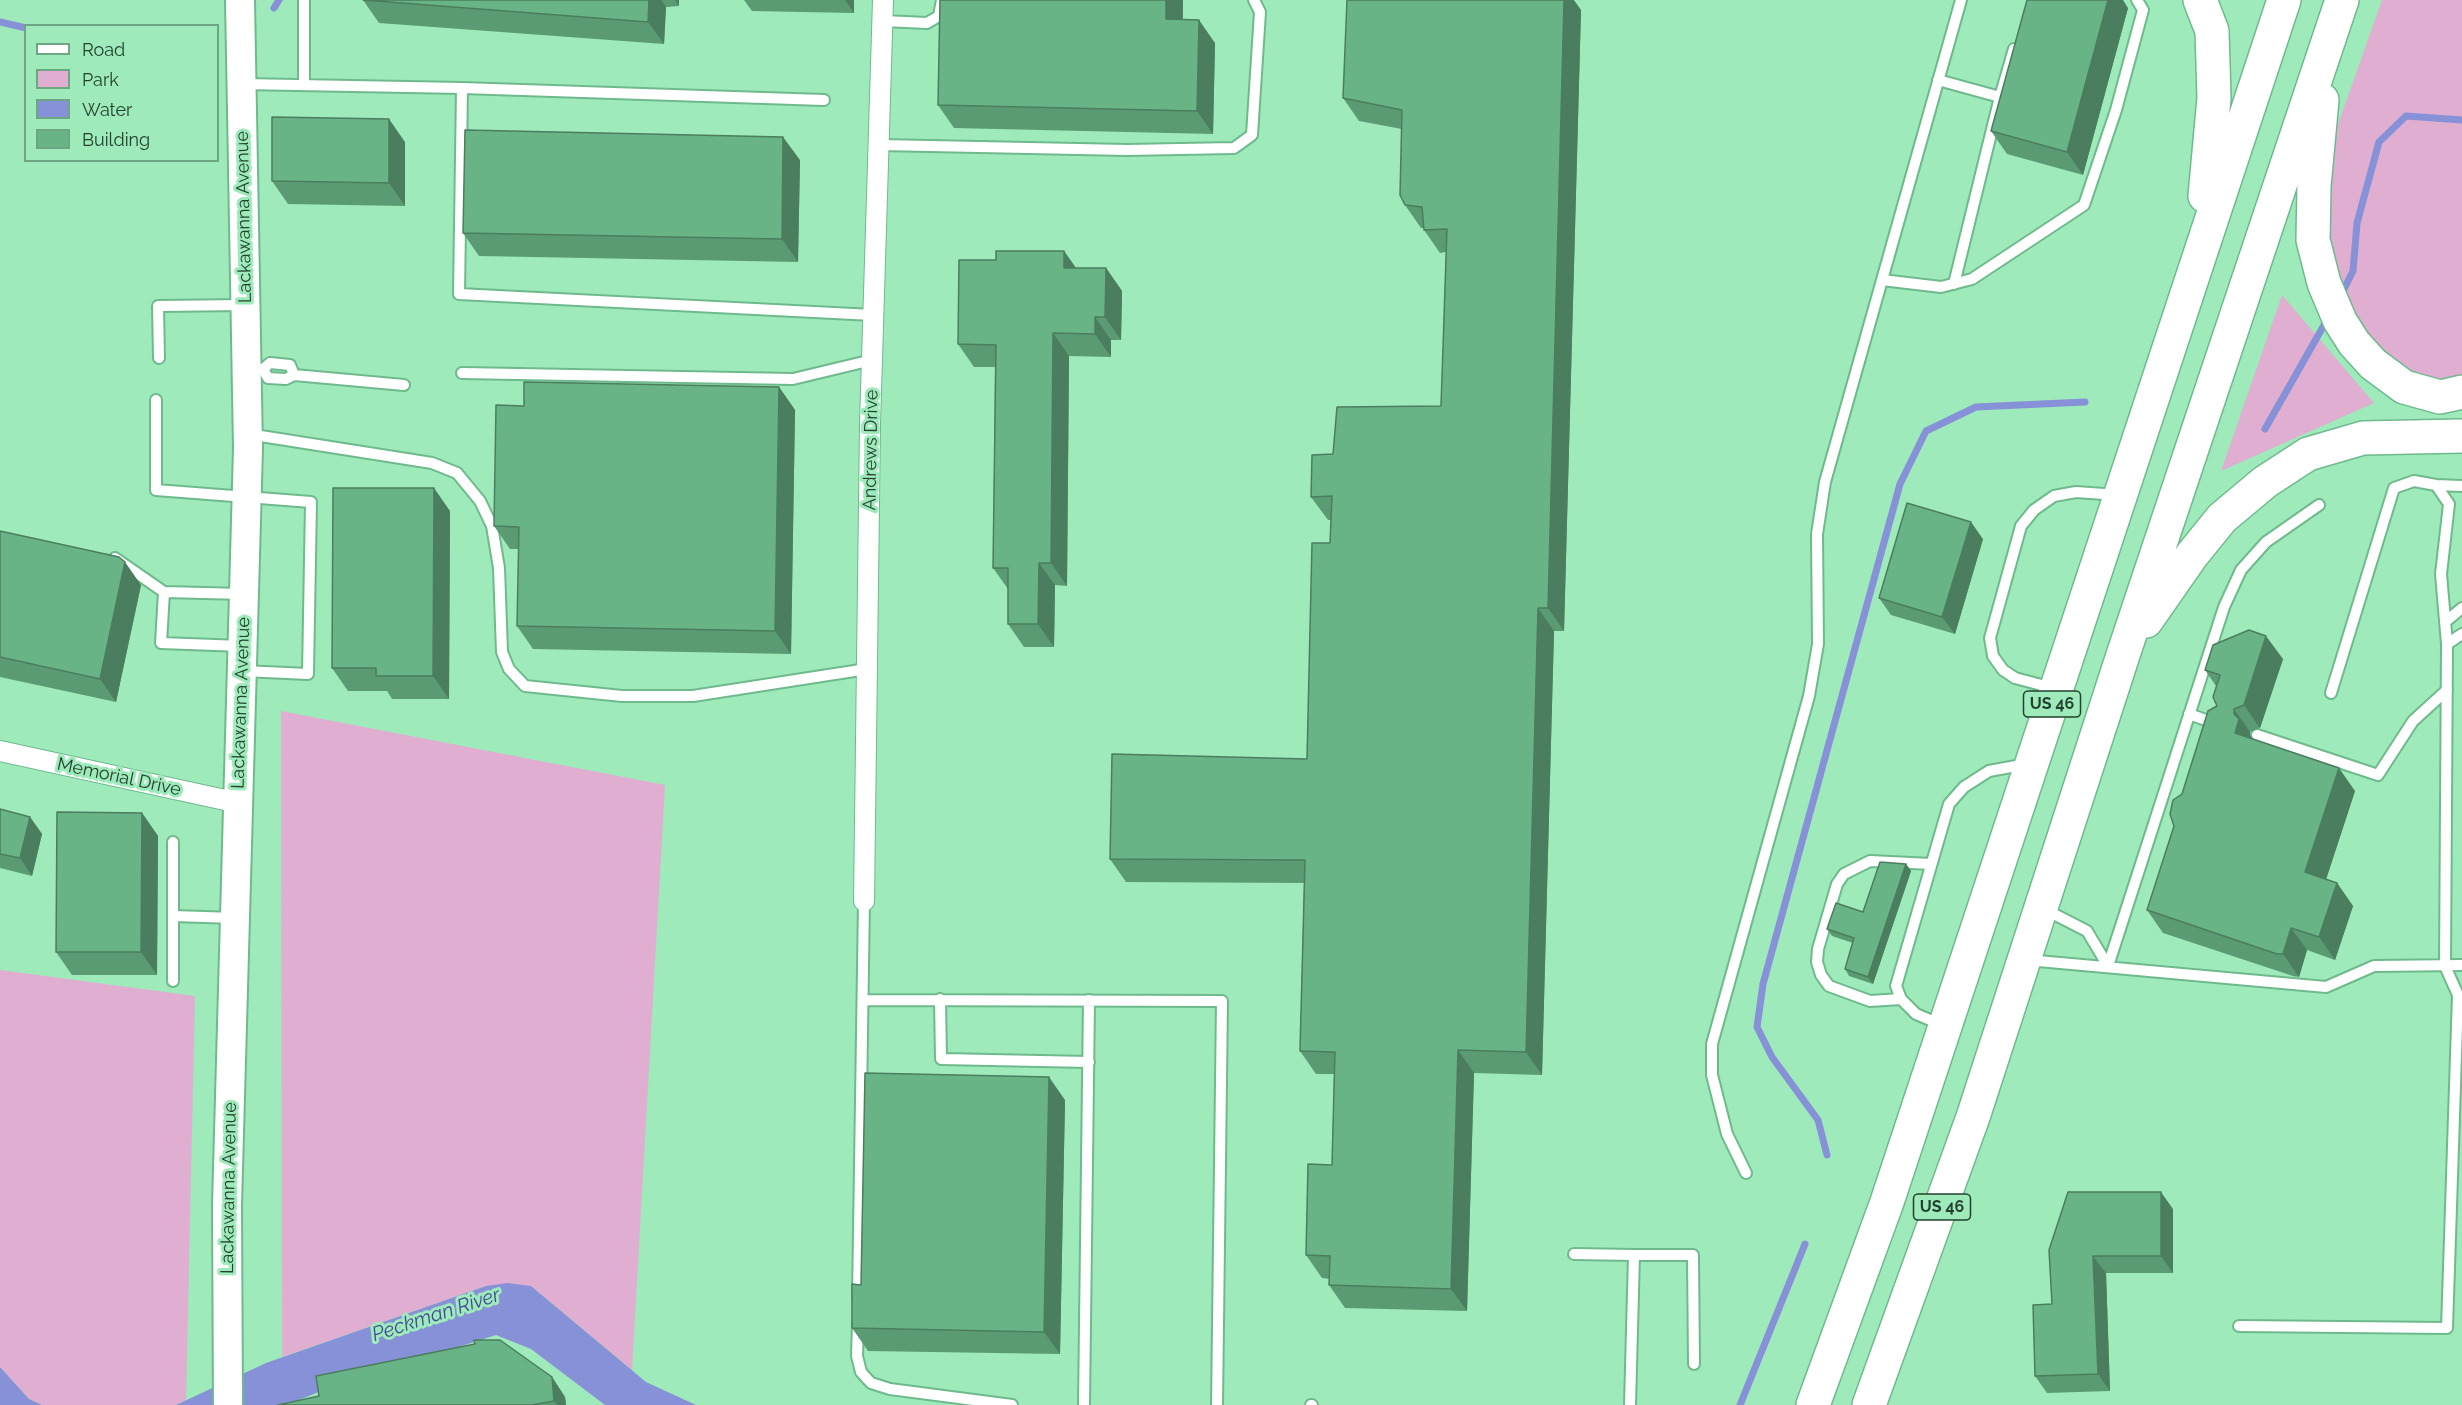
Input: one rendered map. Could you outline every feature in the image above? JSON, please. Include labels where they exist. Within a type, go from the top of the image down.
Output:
[{"type":"highway","points":[[2198,258],[2214,98],[2212,31],[2200,0]]},
{"type":"highway","name":"US 46","points":[[1813,1405],[1887,1203],[2284,0]]},
{"type":"highway","name":"US 46","points":[[1869,1405],[1970,1128],[2124,652],[2342,0]]},
{"type":"highway","points":[[2328,43],[2314,186],[2313,240],[2324,283],[2340,321],[2354,343],[2373,364],[2404,387],[2455,396]]},
{"type":"highway","points":[[2124,652],[2192,555],[2222,518],[2265,482],[2308,454],[2363,438],[2462,436]]},
{"type":"street","name":"Lackawanna Avenue","points":[[228,1405],[227,1204],[248,434],[255,368],[246,304],[240,0]]},
{"type":"street","name":"Andrews Drive","points":[[864,901],[872,360],[883,0]]},
{"type":"street","name":"Memorial Drive","points":[[0,751],[239,803]]},
{"type":"lane","points":[[304,0],[304,85]]},
{"type":"lane","points":[[883,21],[927,24],[939,16],[942,0]]},
{"type":"lane","points":[[880,145],[1127,150],[1234,148],[1252,135],[1260,12],[1254,0]]},
{"type":"lane","points":[[1746,1173],[1728,1134],[1710,1055],[1809,696],[1818,644],[1817,534],[1825,482],[1961,0]]},
{"type":"lane","points":[[1882,280],[1941,287],[1972,279],[2084,205],[2115,110],[2143,9],[2137,0]]},
{"type":"lane","points":[[1954,284],[2000,97],[2019,32]]},
{"type":"lane","points":[[1938,80],[2000,97]]},
{"type":"lane","points":[[242,84],[462,88],[824,100]]},
{"type":"lane","points":[[462,88],[459,294],[873,315]]},
{"type":"lane","points":[[159,358],[158,306],[246,304]]},
{"type":"lane","points":[[462,373],[793,379],[872,360]]},
{"type":"lane","points":[[255,368],[270,363],[290,365],[294,375],[404,385]]},
{"type":"lane","points":[[156,400],[156,490],[311,502],[308,674],[161,643],[164,592]]},
{"type":"lane","points":[[248,434],[432,463],[457,473],[480,501],[492,526],[499,568],[502,652],[509,669],[525,686],[622,696],[693,696],[867,669]]},
{"type":"lane","points":[[2331,693],[2394,488],[2414,481],[2462,486]]},
{"type":"lane","points":[[2239,1326],[2447,1329],[2458,995],[2445,966],[2447,644],[2441,574],[2449,504],[2436,485]]},
{"type":"lane","points":[[2057,689],[2015,678],[2003,670],[1993,656],[1990,638],[2020,526],[2034,510],[2054,496],[2076,492],[2121,496]]},
{"type":"lane","points":[[2108,966],[2224,607],[2241,570],[2266,542],[2319,505]]},
{"type":"lane","points":[[108,556],[119,559],[164,592],[244,594]]},
{"type":"lane","points":[[2445,622],[2462,608]]},
{"type":"lane","points":[[2447,644],[2462,634]]},
{"type":"lane","points":[[2257,735],[2378,775],[2413,721],[2447,690]]},
{"type":"lane","points":[[2189,714],[2226,728]]},
{"type":"lane","points":[[1945,1027],[1916,1014],[1901,999],[1896,986],[1949,804],[1964,787],[1989,771],[2032,763]]},
{"type":"lane","points":[[173,842],[173,981]]},
{"type":"lane","points":[[1901,999],[1870,1002],[1829,986],[1821,975],[1817,962],[1818,949],[1837,884],[1844,874],[1870,861],[1892,860],[1931,864]]},
{"type":"lane","points":[[864,901],[857,1356],[861,1372],[871,1383],[890,1389],[1012,1405]]},
{"type":"lane","points":[[2041,907],[2087,931],[2108,966]]},
{"type":"lane","points":[[173,916],[235,918]]},
{"type":"lane","points":[[2024,959],[2326,987],[2374,966],[2462,965]]},
{"type":"lane","points":[[940,999],[941,1059],[1089,1062]]},
{"type":"lane","points":[[1084,1405],[1089,999]]},
{"type":"lane","points":[[863,1000],[1222,1000],[1217,1405]]},
{"type":"lane","points":[[1574,1254],[1693,1255],[1694,1364]]},
{"type":"lane","points":[[1630,1405],[1634,1255]]},
{"type":"green space","points":[[2382,0],[2462,0],[2462,383],[2398,376],[2364,338],[2330,255],[2320,175]]},
{"type":"green space","points":[[2282,295],[2374,403],[2221,471]]},
{"type":"green space","points":[[281,711],[665,785],[632,1370],[531,1286],[486,1286],[282,1357]]},
{"type":"green space","points":[[0,970],[195,996],[186,1400],[176,1405],[42,1405],[29,1399],[0,1367]]},
{"type":"water","name":"Peckman River","points":[[507,1283],[531,1286],[646,1382],[696,1405],[605,1405],[531,1349],[496,1335],[329,1388],[286,1405],[176,1405],[266,1363],[486,1286]]},
{"type":"water","points":[[0,1367],[29,1399],[42,1405],[0,1405]]},
{"type":"building","points":[[363,0],[649,0],[648,22]]},
{"type":"building","points":[[940,0],[1166,0],[1166,19],[1199,20],[1197,111],[938,105]]},
{"type":"building","points":[[1347,0],[1564,0],[1548,608],[1538,608],[1526,1052],[1458,1050],[1451,1289],[1329,1285],[1330,1256],[1306,1255],[1308,1164],[1332,1165],[1335,1052],[1300,1051],[1305,860],[1110,859],[1112,754],[1307,759],[1312,543],[1330,543],[1332,496],[1311,497],[1312,455],[1333,454],[1337,407],[1441,406],[1447,229],[1424,230],[1422,207],[1405,205],[1400,195],[1402,110],[1343,98]]},
{"type":"building","points":[[2027,0],[2108,0],[2067,152],[1991,131]]},
{"type":"building","points":[[272,117],[389,119],[389,183],[272,181]]},
{"type":"building","points":[[465,130],[783,137],[782,239],[463,233]]},
{"type":"building","points":[[996,251],[1064,251],[1064,268],[1106,268],[1105,317],[1095,317],[1095,334],[1053,333],[1051,563],[1039,563],[1038,624],[1008,624],[1008,568],[993,568],[996,345],[958,344],[959,260],[996,260]]},
{"type":"building","points":[[524,382],[779,387],[775,631],[517,626],[519,527],[494,526],[496,405],[524,406]]},
{"type":"building","points":[[333,488],[434,488],[433,676],[376,676],[376,668],[332,668]]},
{"type":"building","points":[[1907,503],[1971,522],[1942,617],[1879,598]]},
{"type":"building","points":[[0,531],[119,557],[125,562],[100,679],[0,657]]},
{"type":"building","points":[[2249,630],[2266,636],[2244,705],[2234,709],[2234,714],[2239,719],[2235,733],[2339,768],[2305,872],[2337,883],[2319,937],[2291,928],[2283,954],[2277,954],[2147,910],[2174,826],[2170,814],[2173,800],[2182,794],[2208,711],[2217,706],[2213,697],[2220,675],[2205,670],[2213,645]]},
{"type":"building","points":[[0,809],[30,817],[20,858],[0,854]]},
{"type":"building","points":[[57,812],[142,813],[141,952],[56,952]]},
{"type":"building","points":[[1880,862],[1906,864],[1868,977],[1845,969],[1854,938],[1827,929],[1836,903],[1863,912]]},
{"type":"building","points":[[865,1073],[1049,1077],[1044,1332],[852,1328],[852,1284],[861,1285]]},
{"type":"building","points":[[2068,1192],[2161,1192],[2161,1256],[2093,1256],[2098,1374],[2035,1376],[2033,1305],[2052,1304],[2049,1250]]},
{"type":"building","points":[[474,1340],[500,1340],[552,1377],[554,1401],[531,1405],[278,1405],[319,1396],[316,1376],[475,1344]]},
{"type":"waterway","points":[[274,8],[279,0]]},
{"type":"waterway","points":[[0,22],[24,28]]},
{"type":"waterway","points":[[2341,295],[2353,271],[2357,223],[2379,142],[2406,116],[2462,120]]},
{"type":"waterway","points":[[2265,429],[2328,318]]},
{"type":"waterway","points":[[1827,1155],[1818,1120],[1772,1057],[1757,1027],[1763,984],[1900,484],[1926,431],[1976,407],[2085,402]]},
{"type":"waterway","points":[[1740,1405],[1805,1244]]}]
